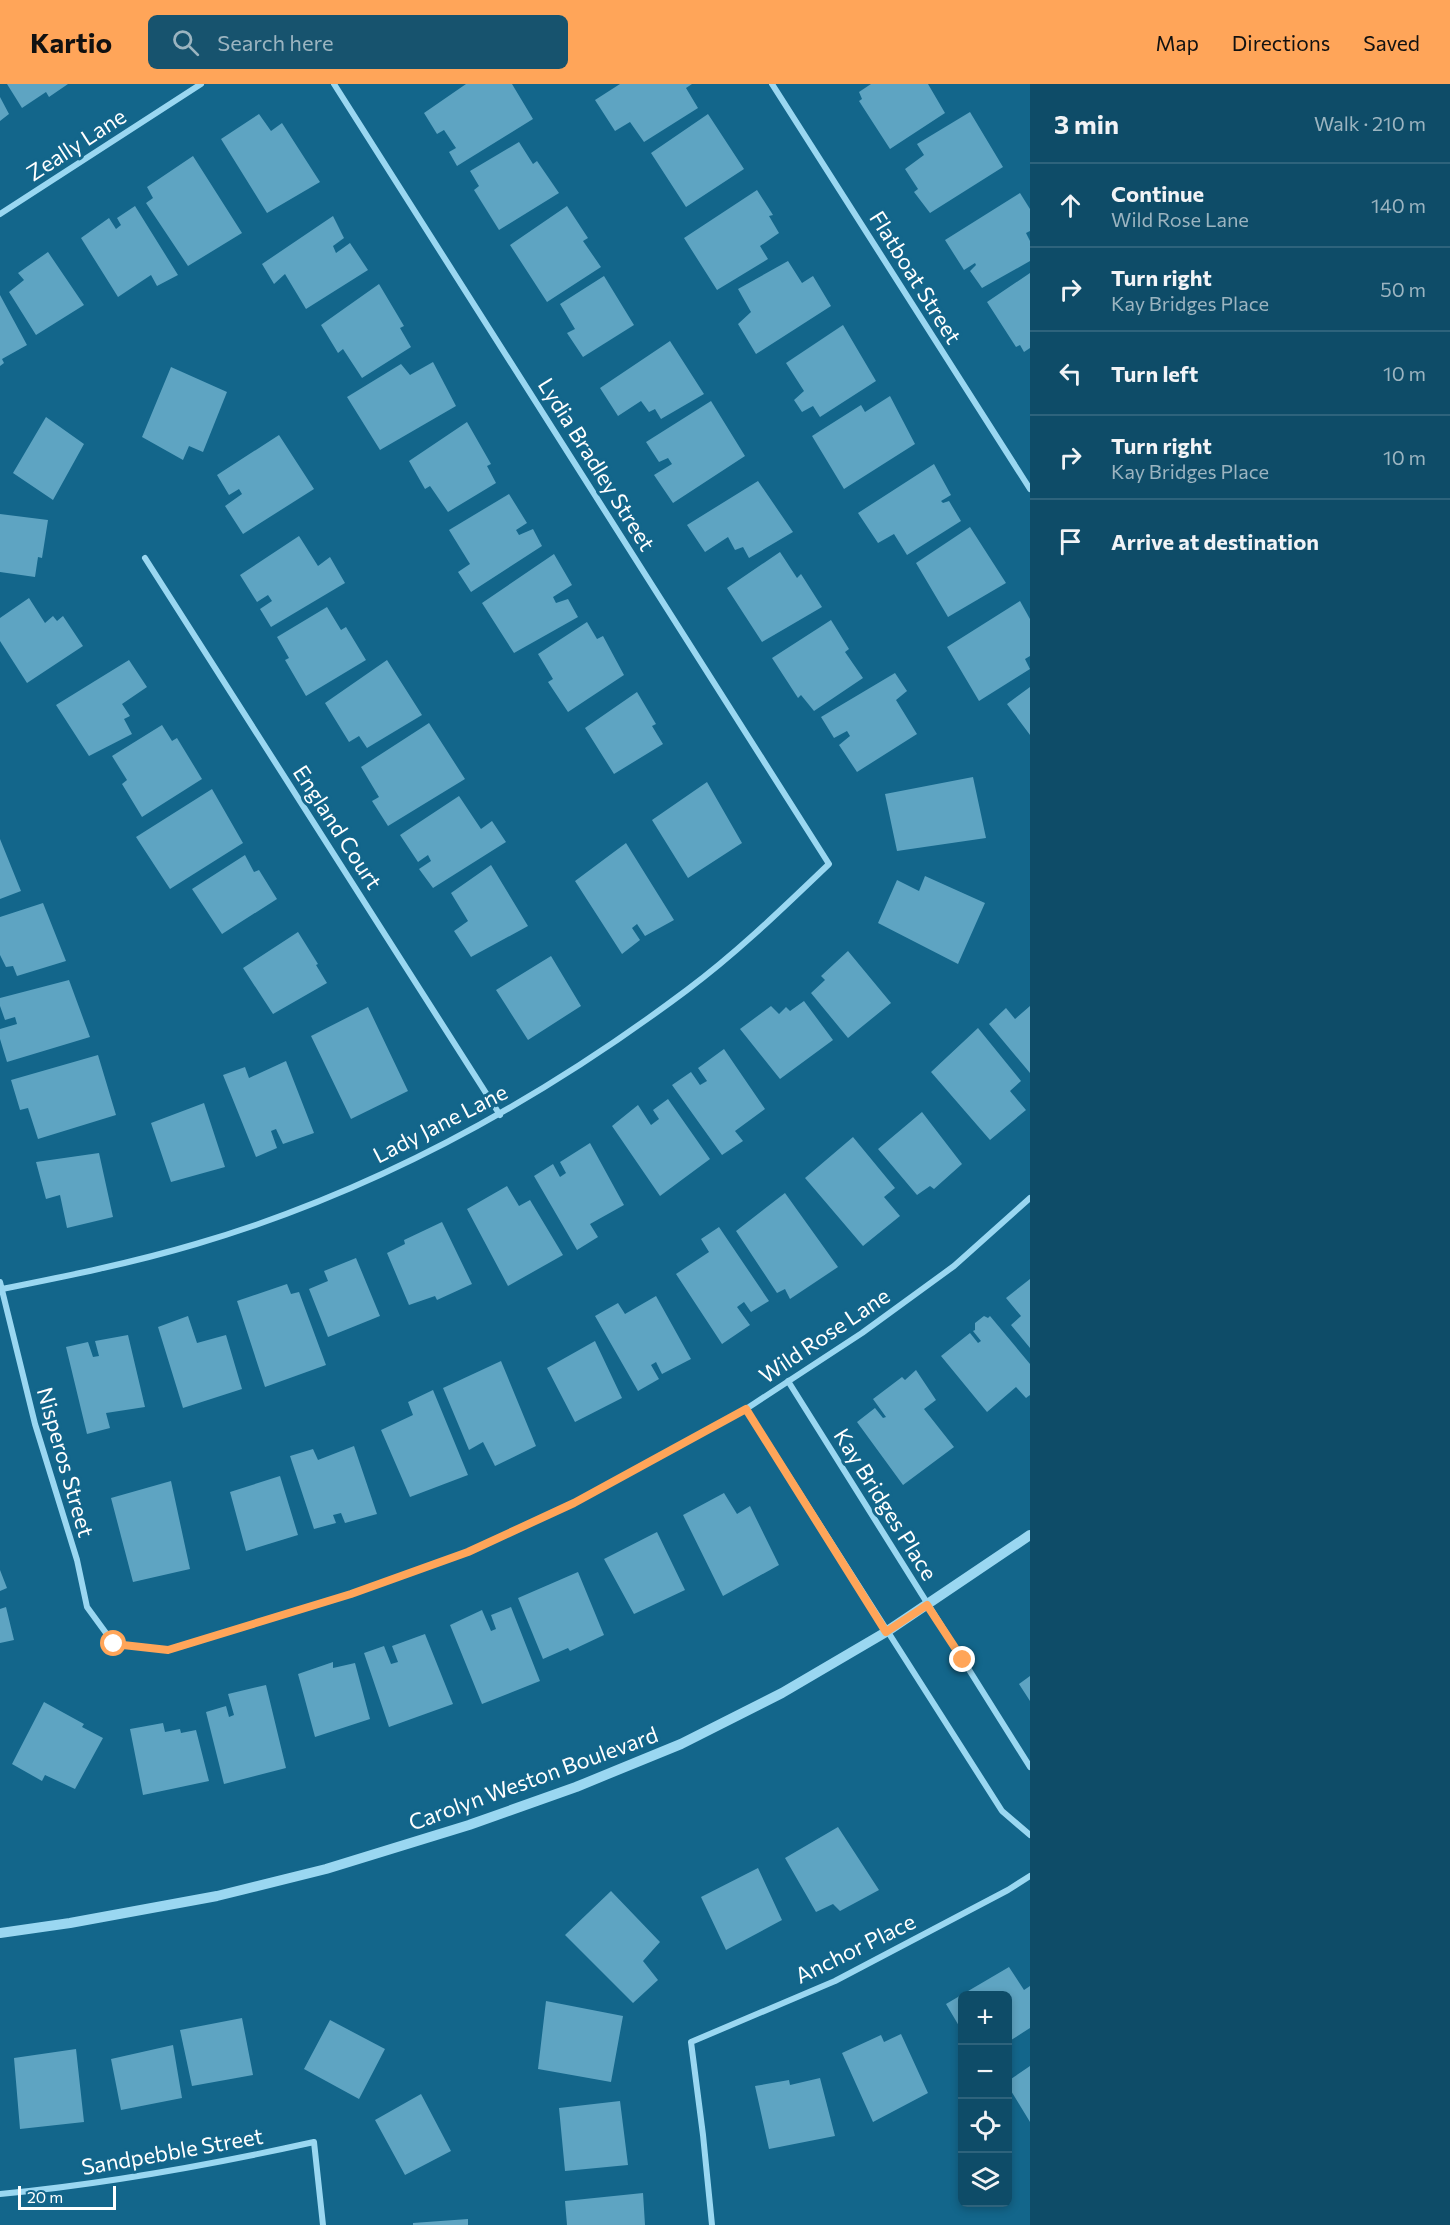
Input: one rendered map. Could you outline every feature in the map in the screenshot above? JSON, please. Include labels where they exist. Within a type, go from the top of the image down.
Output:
[{"type":"street","name":"Zeally Lane","points":[[0,214],[201,84]]},
{"type":"street","name":"Lydia Bradley Street","points":[[334,84],[829,864]]},
{"type":"street","name":"Flatboat Street","points":[[772,84],[1030,489]]},
{"type":"street","name":"England Court","points":[[145,558],[500,1115]]},
{"type":"street","name":"Lady Jane Lane","points":[[1,1286],[100,1270],[197,1244],[295,1210],[396,1168],[500,1115],[603,1051],[689,988],[771,919],[829,864]]},
{"type":"street","name":"Wild Rose Lane","points":[[114,1644],[168,1650],[351,1594],[468,1552],[574,1503],[746,1409],[862,1333],[954,1266],[1030,1198]]},
{"type":"street","name":"Nisperos Street","points":[[1,1286],[35,1424],[76,1560],[87,1607],[114,1644]]},
{"type":"street","name":"Kay Bridges Place","points":[[788,1381],[1030,1767]]},
{"type":"street","points":[[746,1409],[1002,1811],[1030,1835]]},
{"type":"street","name":"Carolyn Weston Boulevard","points":[[0,1933],[70,1923],[217,1896],[326,1869],[469,1825],[576,1787],[681,1744],[782,1693],[886,1632],[1030,1535]]},
{"type":"street","name":"Anchor Place","points":[[712,2225],[704,2135],[691,2042],[835,1981],[1008,1890],[1030,1876]]},
{"type":"street","name":"Sandpebble Street","points":[[0,2194],[73,2187],[200,2166],[314,2142],[323,2225]]},
{"type":"building","points":[[7,84],[68,84],[49,97],[46,92],[22,108]]},
{"type":"building","points":[[466,84],[512,84],[533,119],[457,166],[449,152],[456,148],[444,130],[437,134],[424,113]]},
{"type":"building","points":[[620,84],[692,84],[686,88],[698,108],[644,142],[630,122],[615,131],[595,100]]},
{"type":"building","points":[[871,84],[928,84],[945,113],[890,149],[859,101],[862,99],[859,92]]},
{"type":"building","points":[[0,97],[9,114],[0,121]]},
{"type":"building","points":[[970,112],[1003,167],[930,213],[914,192],[918,189],[905,169],[924,155],[917,144]]},
{"type":"building","points":[[259,114],[271,131],[282,123],[320,182],[267,213],[221,139]]},
{"type":"building","points":[[708,114],[744,169],[686,207],[651,153]]},
{"type":"building","points":[[519,142],[533,164],[537,161],[559,193],[499,230],[474,190],[479,186],[470,171]]},
{"type":"building","points":[[193,156],[242,233],[188,266],[146,203],[153,198],[147,187]]},
{"type":"building","points":[[757,190],[773,215],[769,216],[779,233],[760,246],[768,259],[717,290],[684,238]]},
{"type":"building","points":[[1020,193],[1030,209],[1030,231],[1026,233],[1030,241],[1030,261],[982,288],[970,271],[976,265],[975,263],[964,270],[945,240]]},
{"type":"building","points":[[135,206],[178,275],[157,286],[151,275],[118,297],[81,238],[109,218],[116,229],[121,225],[117,218]]},
{"type":"building","points":[[567,206],[588,238],[583,241],[601,267],[547,302],[510,245]]},
{"type":"building","points":[[333,216],[344,238],[333,246],[336,253],[350,243],[368,270],[306,309],[285,274],[274,284],[262,264]]},
{"type":"building","points":[[48,252],[84,305],[36,335],[9,292],[24,280],[18,273]]},
{"type":"building","points":[[788,261],[802,283],[813,276],[831,306],[756,354],[738,324],[751,312],[738,289]]},
{"type":"building","points":[[1030,273],[1030,348],[1024,352],[1020,345],[1016,347],[987,302]]},
{"type":"building","points":[[604,276],[634,325],[583,357],[567,333],[575,329],[560,304]]},
{"type":"building","points":[[379,284],[404,326],[400,328],[411,347],[362,378],[343,349],[338,353],[321,325]]},
{"type":"building","points":[[0,295],[27,345],[2,359],[4,363],[0,366]]},
{"type":"building","points":[[843,325],[876,381],[820,417],[813,406],[802,412],[794,400],[804,391],[786,363]]},
{"type":"building","points":[[670,341],[704,394],[661,419],[655,409],[649,412],[641,401],[618,416],[600,388]]},
{"type":"building","points":[[433,362],[456,406],[380,450],[347,397],[401,364],[410,375]]},
{"type":"building","points":[[171,367],[227,392],[203,452],[189,446],[183,460],[142,437]]},
{"type":"building","points":[[890,396],[915,444],[844,489],[812,436],[861,405],[865,412]]},
{"type":"building","points":[[711,401],[745,456],[673,503],[654,475],[672,464],[668,458],[659,462],[646,442]]},
{"type":"building","points":[[46,417],[84,444],[53,500],[13,473]]},
{"type":"building","points":[[467,422],[491,464],[487,466],[496,483],[448,512],[430,486],[425,489],[409,461]]},
{"type":"building","points":[[279,435],[314,489],[243,534],[225,506],[242,494],[239,489],[229,495],[217,475]]},
{"type":"building","points":[[934,464],[951,495],[941,501],[943,503],[949,501],[961,521],[907,555],[894,534],[878,543],[858,513]]},
{"type":"building","points":[[758,481],[793,532],[749,558],[743,547],[735,550],[728,537],[705,552],[687,525]]},
{"type":"building","points":[[509,494],[527,523],[516,530],[519,535],[533,529],[542,546],[471,592],[458,572],[470,564],[449,530]]},
{"type":"building","points":[[0,514],[48,520],[42,558],[38,557],[35,577],[0,572]]},
{"type":"building","points":[[970,527],[1006,583],[948,617],[916,563]]},
{"type":"building","points":[[299,536],[318,566],[330,557],[345,583],[271,627],[260,609],[272,601],[268,595],[257,602],[240,575]]},
{"type":"building","points":[[780,552],[797,578],[801,574],[822,607],[762,642],[727,588]]},
{"type":"building","points":[[554,554],[572,585],[553,597],[556,603],[568,599],[578,617],[514,653],[482,603]]},
{"type":"building","points":[[29,598],[45,623],[53,616],[57,621],[63,616],[83,646],[27,683],[0,641],[0,618]]},
{"type":"building","points":[[1020,601],[1030,619],[1030,656],[1025,659],[1030,669],[979,701],[947,647]]},
{"type":"building","points":[[327,607],[341,630],[346,627],[366,660],[306,696],[285,660],[289,658],[277,637]]},
{"type":"building","points":[[831,620],[849,649],[845,652],[863,678],[814,711],[801,695],[798,698],[772,658]]},
{"type":"building","points":[[587,622],[597,639],[603,636],[624,675],[568,712],[548,682],[553,679],[538,654]]},
{"type":"building","points":[[129,660],[147,687],[122,704],[130,716],[124,719],[132,734],[89,756],[56,705]]},
{"type":"building","points":[[387,660],[422,715],[367,748],[359,736],[349,742],[325,703]]},
{"type":"building","points":[[895,673],[907,691],[896,700],[917,734],[857,772],[839,745],[850,736],[847,731],[834,738],[821,717]]},
{"type":"building","points":[[1030,687],[1030,735],[1007,704]]},
{"type":"building","points":[[637,692],[656,724],[652,726],[663,744],[614,774],[585,728]]},
{"type":"building","points":[[429,723],[465,779],[388,826],[372,801],[379,797],[361,767]]},
{"type":"building","points":[[162,725],[172,741],[177,738],[202,779],[142,817],[122,784],[127,780],[112,756]]},
{"type":"building","points":[[973,777],[986,838],[897,851],[885,794]]},
{"type":"building","points":[[707,782],[742,843],[688,878],[652,820]]},
{"type":"building","points":[[212,789],[243,843],[170,889],[136,837]]},
{"type":"building","points":[[459,796],[481,829],[492,821],[506,842],[433,888],[419,869],[431,861],[428,855],[418,862],[400,835]]},
{"type":"building","points":[[0,839],[21,891],[0,899]]},
{"type":"building","points":[[626,843],[674,920],[645,936],[637,924],[632,928],[640,940],[622,954],[575,881]]},
{"type":"building","points":[[245,855],[254,872],[259,870],[277,899],[222,934],[192,889]]},
{"type":"building","points":[[491,865],[528,926],[471,957],[454,931],[468,921],[451,893]]},
{"type":"building","points":[[925,876],[985,903],[958,964],[878,923],[897,880],[919,891]]},
{"type":"building","points":[[43,903],[66,961],[17,976],[13,966],[6,967],[0,955],[0,917]]},
{"type":"building","points":[[298,932],[327,983],[273,1014],[243,968]]},
{"type":"building","points":[[848,951],[891,1003],[848,1038],[811,993],[825,980],[821,976]]},
{"type":"building","points":[[551,956],[581,1006],[528,1040],[496,990]]},
{"type":"building","points":[[69,980],[90,1037],[7,1062],[0,1039],[0,1029],[17,1024],[15,1017],[5,1020],[0,998]]},
{"type":"building","points":[[804,1001],[833,1040],[780,1079],[740,1029],[771,1006],[779,1014],[786,1007],[790,1011]]},
{"type":"building","points":[[1030,1006],[1030,1073],[989,1024],[1006,1008],[1015,1019]]},
{"type":"building","points":[[368,1007],[408,1091],[351,1119],[311,1036]]},
{"type":"building","points":[[978,1028],[1021,1081],[1010,1091],[1026,1110],[990,1140],[931,1072]]},
{"type":"building","points":[[724,1049],[765,1109],[735,1131],[743,1141],[722,1155],[672,1085],[691,1072],[700,1085],[707,1081],[698,1068]]},
{"type":"building","points":[[98,1055],[116,1115],[38,1139],[28,1108],[20,1110],[11,1080]]},
{"type":"building","points":[[286,1061],[314,1133],[283,1144],[276,1129],[271,1131],[277,1148],[256,1157],[223,1075],[245,1067],[249,1078]]},
{"type":"building","points":[[668,1099],[710,1159],[660,1196],[612,1126],[638,1105],[651,1125],[659,1119],[653,1110]]},
{"type":"building","points":[[204,1103],[225,1167],[171,1182],[151,1123]]},
{"type":"building","points":[[922,1112],[962,1164],[934,1189],[930,1186],[917,1195],[878,1149]]},
{"type":"building","points":[[853,1137],[895,1188],[884,1197],[900,1216],[863,1246],[805,1178]]},
{"type":"building","points":[[590,1143],[624,1205],[590,1224],[598,1237],[577,1250],[534,1176],[553,1164],[560,1177],[566,1173],[560,1162]]},
{"type":"building","points":[[99,1153],[113,1217],[67,1228],[60,1195],[46,1199],[36,1162]]},
{"type":"building","points":[[507,1186],[519,1206],[530,1200],[563,1255],[508,1286],[467,1209]]},
{"type":"building","points":[[785,1193],[838,1267],[790,1299],[785,1289],[777,1293],[736,1231]]},
{"type":"building","points":[[442,1222],[472,1284],[437,1300],[435,1296],[409,1305],[387,1253],[405,1244],[404,1240]]},
{"type":"building","points":[[719,1227],[769,1301],[751,1312],[744,1302],[737,1307],[750,1325],[722,1344],[676,1274],[709,1252],[701,1239]]},
{"type":"building","points":[[356,1258],[380,1316],[328,1337],[309,1289],[328,1281],[324,1271]]},
{"type":"building","points":[[1030,1279],[1030,1348],[1011,1325],[1021,1316],[1006,1298]]},
{"type":"building","points":[[287,1284],[291,1294],[299,1292],[326,1365],[265,1387],[237,1301]]},
{"type":"building","points":[[656,1296],[691,1359],[662,1374],[656,1362],[651,1365],[659,1379],[638,1391],[595,1316],[618,1303],[625,1314]]},
{"type":"building","points":[[188,1316],[197,1343],[226,1335],[242,1389],[183,1408],[158,1327]]},
{"type":"building","points":[[984,1316],[988,1318],[990,1316],[1030,1364],[1030,1395],[1026,1398],[1016,1387],[987,1412],[941,1356],[970,1333],[978,1343],[981,1341],[973,1331],[975,1323]]},
{"type":"building","points":[[128,1335],[145,1407],[106,1413],[110,1428],[87,1434],[66,1347],[88,1342],[93,1357],[99,1356],[95,1341]]},
{"type":"building","points":[[595,1341],[622,1398],[575,1422],[547,1368]]},
{"type":"building","points":[[501,1361],[536,1446],[495,1466],[483,1442],[469,1450],[443,1388]]},
{"type":"building","points":[[916,1370],[936,1400],[924,1409],[954,1447],[903,1485],[857,1422],[875,1408],[883,1418],[886,1417],[873,1399],[902,1377],[905,1380]]},
{"type":"building","points":[[433,1390],[468,1475],[410,1497],[381,1430],[413,1415],[408,1402]]},
{"type":"building","points":[[354,1446],[377,1514],[345,1523],[341,1513],[333,1515],[336,1523],[314,1529],[290,1456],[313,1449],[318,1460]]},
{"type":"building","points":[[280,1476],[298,1535],[246,1551],[230,1492]]},
{"type":"building","points":[[171,1481],[190,1569],[133,1582],[111,1498]]},
{"type":"building","points":[[724,1493],[737,1514],[750,1506],[779,1565],[723,1596],[683,1515]]},
{"type":"building","points":[[657,1532],[685,1590],[634,1614],[604,1559]]},
{"type":"building","points":[[0,1570],[7,1588],[0,1591]]},
{"type":"building","points":[[578,1572],[604,1635],[570,1651],[568,1648],[543,1659],[518,1598]]},
{"type":"building","points":[[6,1607],[14,1640],[0,1643],[0,1609]]},
{"type":"building","points":[[511,1607],[540,1681],[482,1704],[450,1625],[482,1610],[491,1631],[496,1629],[491,1615]]},
{"type":"building","points":[[425,1634],[453,1704],[389,1727],[364,1653],[384,1646],[391,1664],[398,1662],[392,1646]]},
{"type":"building","points":[[333,1662],[333,1668],[355,1663],[370,1719],[315,1737],[298,1674]]},
{"type":"building","points":[[1030,1676],[1030,1701],[1019,1684]]},
{"type":"building","points":[[266,1685],[286,1768],[224,1784],[206,1712],[226,1706],[229,1717],[234,1715],[228,1694]]},
{"type":"building","points":[[44,1702],[84,1724],[82,1727],[103,1738],[75,1789],[45,1775],[42,1781],[12,1764]]},
{"type":"building","points":[[163,1723],[165,1732],[180,1729],[181,1733],[196,1730],[209,1781],[143,1795],[130,1729]]},
{"type":"building","points":[[838,1827],[879,1890],[840,1911],[833,1904],[816,1912],[785,1858]]},
{"type":"building","points":[[758,1868],[782,1920],[726,1950],[701,1897]]},
{"type":"building","points":[[611,1891],[660,1942],[643,1961],[658,1980],[633,2003],[565,1935]]},
{"type":"building","points":[[1009,1967],[1024,1990],[1030,1986],[1030,2028],[1012,2039],[1012,1991],[968,1991]]},
{"type":"building","points":[[958,1997],[958,2024],[946,2004]]},
{"type":"building","points":[[546,2001],[623,2016],[611,2082],[538,2069]]},
{"type":"building","points":[[242,2018],[253,2075],[192,2086],[180,2030]]},
{"type":"building","points":[[330,2020],[385,2049],[359,2099],[304,2069]]},
{"type":"building","points":[[901,2034],[928,2093],[873,2122],[842,2053],[881,2035],[884,2042]]},
{"type":"building","points":[[173,2045],[182,2098],[121,2110],[111,2059]]},
{"type":"building","points":[[76,2049],[84,2122],[20,2129],[14,2058]]},
{"type":"building","points":[[1030,2066],[1030,2122],[1012,2093],[1012,2078]]},
{"type":"building","points":[[820,2078],[835,2136],[769,2149],[755,2086],[789,2080],[790,2085]]},
{"type":"building","points":[[421,2094],[451,2151],[405,2175],[375,2120]]},
{"type":"building","points":[[620,2101],[628,2165],[565,2171],[559,2108]]},
{"type":"building","points":[[643,2193],[645,2225],[567,2225],[565,2201]]},
{"type":"building","points":[[468,2219],[468,2225],[413,2225],[413,2223]]},
{"type":"route","points":[[114,1644],[168,1650],[351,1594],[468,1552],[574,1503],[746,1409],[886,1632],[927,1605],[963,1660]]}]
